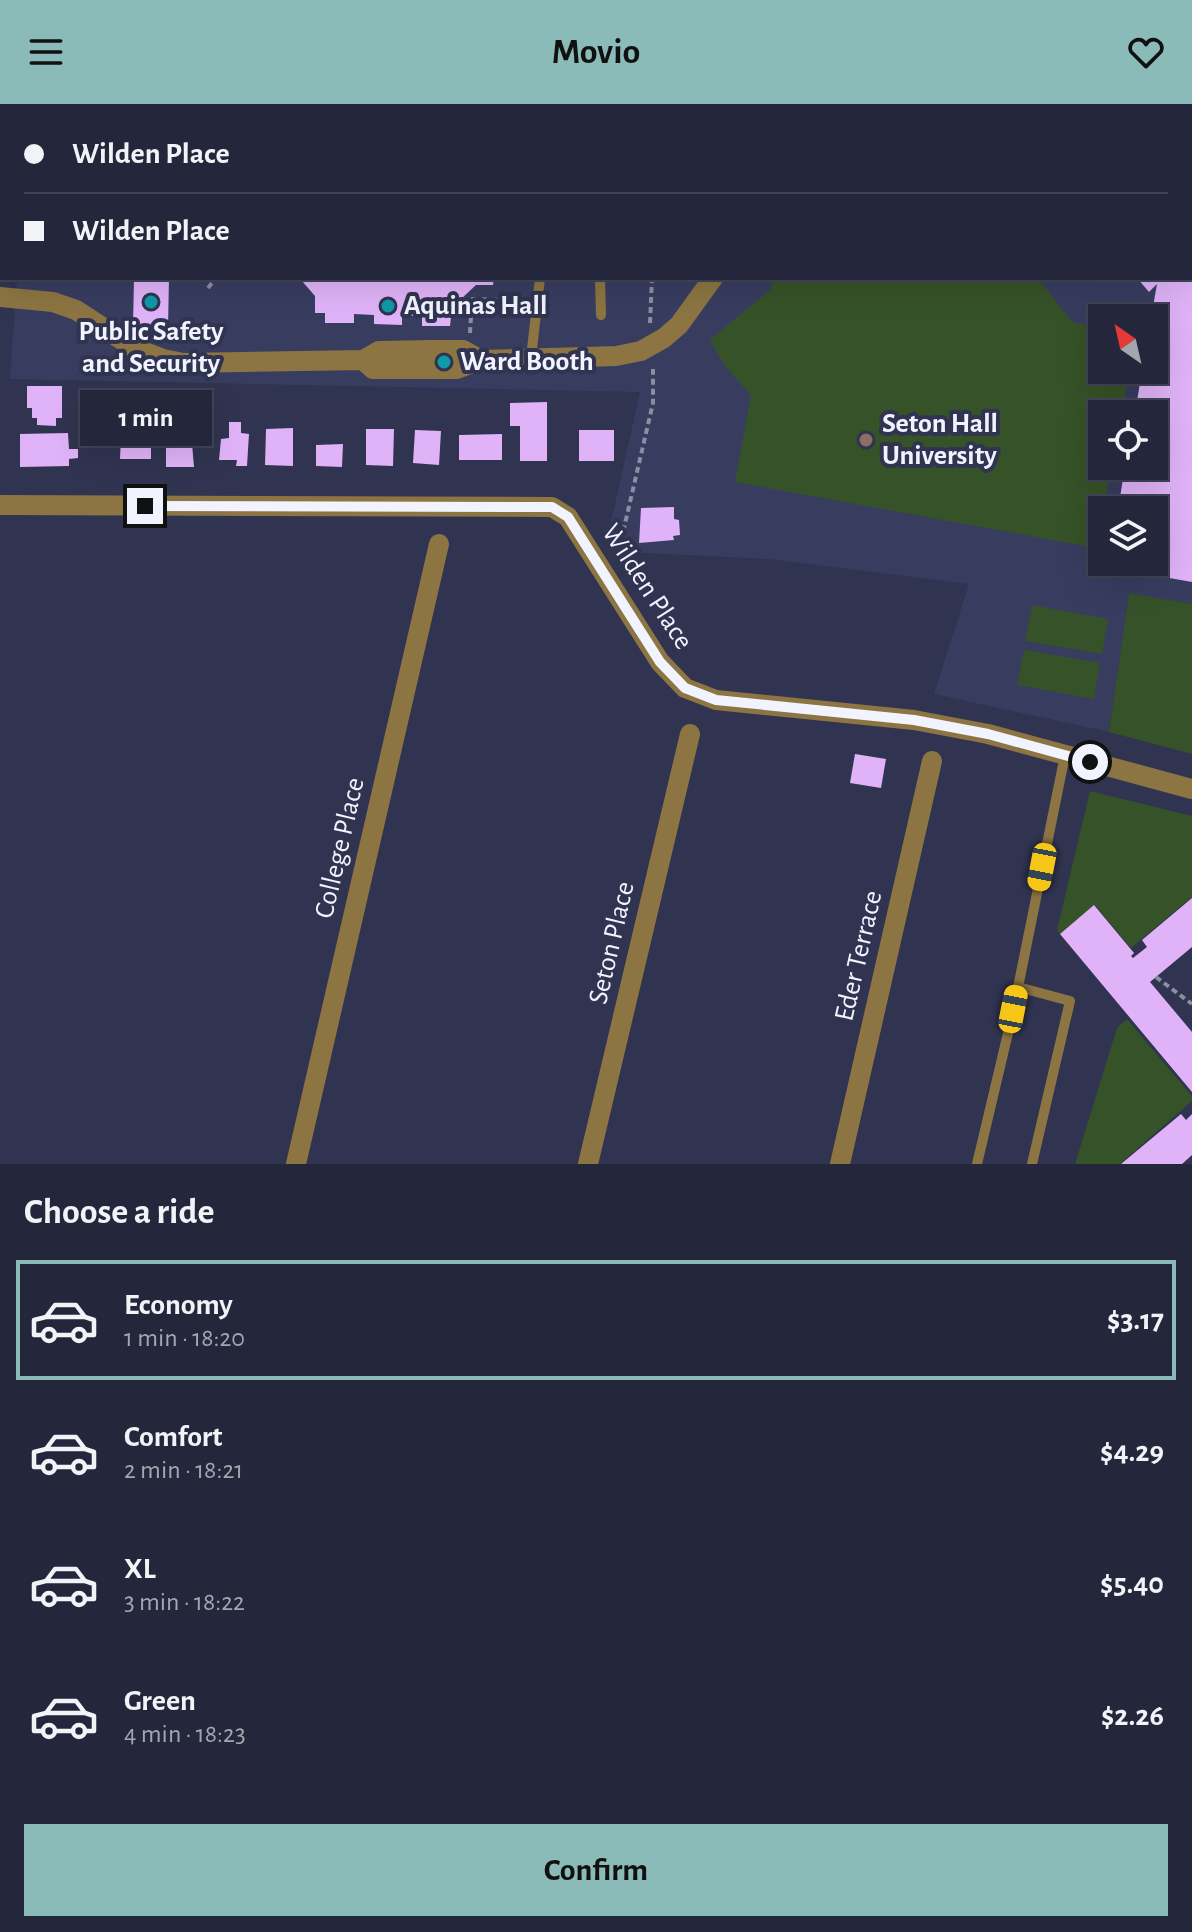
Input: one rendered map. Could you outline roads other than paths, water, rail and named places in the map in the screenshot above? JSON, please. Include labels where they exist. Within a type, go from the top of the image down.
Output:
[{"type":"street","points":[[0,297],[53,302],[76,310],[136,349],[183,363],[363,360],[373,369],[457,369],[481,360],[616,356],[641,351],[679,325],[712,280]]},
{"type":"street","name":"Wilden Place","points":[[0,505],[552,507],[568,517],[660,662],[685,688],[716,700],[914,720],[988,734],[1192,789]]},
{"type":"street","name":"College Place","points":[[296,1164],[439,544]]},
{"type":"street","name":"Seton Place","points":[[588,1164],[690,734]]},
{"type":"street","name":"Eder Terrace","points":[[840,1164],[932,761]]},
{"type":"lane","points":[[531,358],[540,280]]},
{"type":"lane","points":[[600,280],[601,315]]},
{"type":"lane","points":[[977,1164],[1018,987],[1065,755]]},
{"type":"lane","points":[[1018,987],[1070,1001],[1032,1164]]},
{"type":"place","name":"Public Safety and Security","points":[[151,302]]},
{"type":"place","name":"Aquinas Hall","points":[[388,306]]},
{"type":"place","name":"Ward Booth","points":[[444,362]]},
{"type":"place","name":"Seton Hall University","points":[[866,440]]}]
